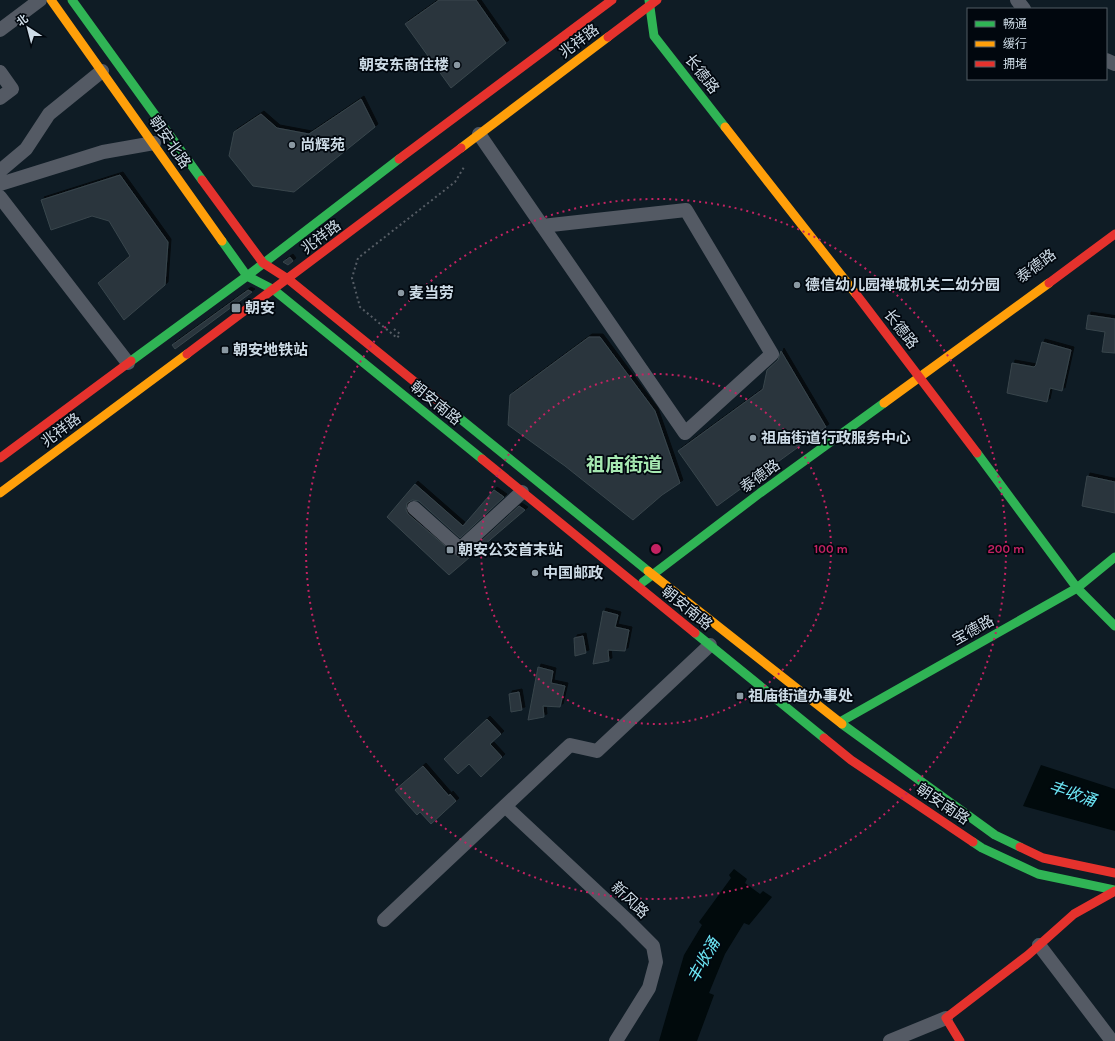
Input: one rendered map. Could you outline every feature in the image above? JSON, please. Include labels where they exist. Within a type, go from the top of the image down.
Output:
[{"type":"main road","name":"朝安北路","points":[[51,0],[247,276],[274,290]]},
{"type":"main road","name":"朝安北路","points":[[72,0],[263,263],[288,279]]},
{"type":"main road","name":"兆祥路","points":[[0,458],[247,276],[352,193],[477,102],[612,0]]},
{"type":"main road","name":"兆祥路","points":[[0,493],[274,290],[652,2]]},
{"type":"main road","name":"长德路","points":[[652,2],[654,36],[920,376],[1077,588],[1115,626]]},
{"type":"main road","name":"泰德路","points":[[920,376],[949,348],[1115,225]]},
{"type":"main road","name":"泰德路","points":[[638,586],[760,493],[920,376],[956,352],[1115,234]]},
{"type":"main road","name":"朝安南路","points":[[288,279],[652,575],[840,722],[852,727],[995,835],[1043,858],[1115,873]]},
{"type":"main road","name":"朝安南路","points":[[274,290],[851,760],[982,848],[1038,874],[1115,891]]},
{"type":"main road","name":"宝德路","points":[[840,722],[1077,588],[1115,557]]},
{"type":"main road","points":[[960,1041],[946,1018],[1039,945],[1074,914],[1115,891]]},
{"type":"street","points":[[0,30],[40,0]]},
{"type":"street","points":[[1017,0],[1023,8]]},
{"type":"street","points":[[0,171],[26,149],[49,114],[102,71]]},
{"type":"street","points":[[0,72],[12,89],[0,98]]},
{"type":"street","points":[[479,134],[542,226],[685,433],[772,354],[686,210],[542,226]]},
{"type":"street","points":[[0,184],[104,152],[154,144]]},
{"type":"street","points":[[0,197],[128,363]]},
{"type":"street","points":[[414,508],[460,549],[522,492]]},
{"type":"street","points":[[384,920],[506,807],[570,745],[597,751],[710,645]]},
{"type":"street","name":"新风路","points":[[506,807],[653,946],[656,962],[650,988],[616,1041]]},
{"type":"street","points":[[1039,945],[1112,1041]]},
{"type":"street","points":[[890,1041],[946,1018]]},
{"type":"path","points":[[394,329],[400,334],[397,338],[360,307],[352,278],[358,258],[455,182],[466,165]]},
{"type":"water","name":"丰收涌","points":[[1041,765],[1115,789],[1115,831],[1023,806]]},
{"type":"water","name":"丰收涌","points":[[734,869],[747,879],[745,883],[760,894],[763,891],[772,897],[749,925],[744,923],[725,954],[709,993],[714,995],[697,1041],[659,1041],[684,955],[702,925],[699,922],[731,878],[729,875]]},
{"type":"building","name":"朝安东商住楼","points":[[439,0],[476,0],[506,43],[451,88],[405,24]]},
{"type":"building","name":"尚辉苑","points":[[361,99],[375,127],[294,192],[253,186],[229,156],[234,132],[261,114],[277,128],[309,134]]},
{"type":"building","points":[[120,175],[168,242],[165,285],[124,320],[98,283],[130,256],[109,221],[92,216],[51,230],[41,200]]},
{"type":"building","points":[[290,257],[293,261],[288,265],[283,262]]},
{"type":"building","points":[[248,290],[252,292],[175,349],[172,345]]},
{"type":"building","points":[[1088,315],[1115,319],[1115,353],[1102,352],[1105,332],[1086,329]]},
{"type":"building","points":[[589,337],[600,337],[655,411],[680,483],[662,495],[633,520],[565,466],[508,425],[510,395]]},
{"type":"building","points":[[1042,342],[1071,350],[1062,391],[1050,388],[1047,402],[1007,393],[1012,363],[1034,367],[1036,365]]},
{"type":"building","name":"祖庙街道行政服务中心","points":[[781,351],[826,427],[717,506],[678,451],[763,389],[767,370],[778,360]]},
{"type":"building","points":[[1087,476],[1115,482],[1115,513],[1082,506]]},
{"type":"building","points":[[415,484],[463,526],[494,490],[504,497],[460,538],[419,501],[412,500],[407,503],[406,510],[408,514],[458,557],[466,555],[519,506],[525,510],[449,575],[387,517]]},
{"type":"building","points":[[603,611],[618,615],[615,627],[629,630],[625,651],[608,650],[609,661],[593,664]]},
{"type":"building","points":[[583,636],[586,653],[575,656],[574,638]]},
{"type":"building","points":[[538,667],[553,671],[551,683],[565,686],[560,707],[543,706],[544,717],[528,720]]},
{"type":"building","points":[[519,692],[522,710],[511,712],[509,694]]},
{"type":"building","points":[[487,719],[501,734],[490,744],[502,757],[481,777],[469,764],[458,774],[444,759]]},
{"type":"building","points":[[423,766],[449,796],[450,794],[456,801],[431,824],[420,812],[417,815],[395,790]]},
{"type":"traffic: fast","points":[[72,0],[202,180]]},
{"type":"traffic: fast","points":[[649,0],[654,36],[725,127]]},
{"type":"traffic: fast","points":[[131,361],[247,276],[399,159]]},
{"type":"traffic: fast","points":[[222,241],[247,276],[274,290],[482,459]]},
{"type":"traffic: fast","points":[[643,582],[760,493],[884,403]]},
{"type":"traffic: fast","points":[[442,404],[648,571]]},
{"type":"traffic: fast","points":[[977,453],[1077,588],[1115,626]]},
{"type":"traffic: fast","points":[[840,722],[1077,588],[1115,557]]},
{"type":"traffic: fast","points":[[695,633],[824,738]]},
{"type":"traffic: fast","points":[[842,724],[995,835],[1020,847]]},
{"type":"traffic: fast","points":[[973,842],[982,848],[1038,874],[1115,890]]},
{"type":"traffic: slow","points":[[51,0],[222,241]]},
{"type":"traffic: slow","points":[[461,148],[608,37]]},
{"type":"traffic: slow","points":[[725,127],[856,294]]},
{"type":"traffic: slow","points":[[884,403],[1049,283]]},
{"type":"traffic: slow","points":[[0,493],[187,354]]},
{"type":"traffic: slow","points":[[648,571],[842,724]]},
{"type":"traffic: jam","points":[[399,159],[612,0]]},
{"type":"traffic: jam","points":[[608,37],[657,0]]},
{"type":"traffic: jam","points":[[187,354],[461,148]]},
{"type":"traffic: jam","points":[[202,180],[263,263],[288,279],[442,404]]},
{"type":"traffic: jam","points":[[1049,283],[1115,234]]},
{"type":"traffic: jam","points":[[856,294],[977,453]]},
{"type":"traffic: jam","points":[[0,458],[131,361]]},
{"type":"traffic: jam","points":[[482,459],[695,633]]},
{"type":"traffic: jam","points":[[824,738],[851,760],[973,842]]},
{"type":"traffic: jam","points":[[1020,847],[1043,858],[1115,873]]},
{"type":"traffic: jam","points":[[960,1041],[946,1018],[1028,955],[1074,914],[1115,891]]},
{"type":"place","name":"朝安东商住楼","points":[[457,65]]},
{"type":"place","name":"尚辉苑","points":[[292,145]]},
{"type":"place","name":"德信幼儿园禅城机关二幼分园","points":[[797,285]]},
{"type":"place","name":"麦当劳","points":[[401,293]]},
{"type":"place","name":"朝安","points":[[236,308]]},
{"type":"place","name":"朝安地铁站","points":[[225,350]]},
{"type":"place","name":"祖庙街道行政服务中心","points":[[753,438]]},
{"type":"place","name":"朝安公交首末站","points":[[450,550]]},
{"type":"place","name":"中国邮政","points":[[535,573]]},
{"type":"place","name":"祖庙街道办事处","points":[[740,696]]},
{"type":"district","name":"祖庙街道","points":[[624,464]]}]
